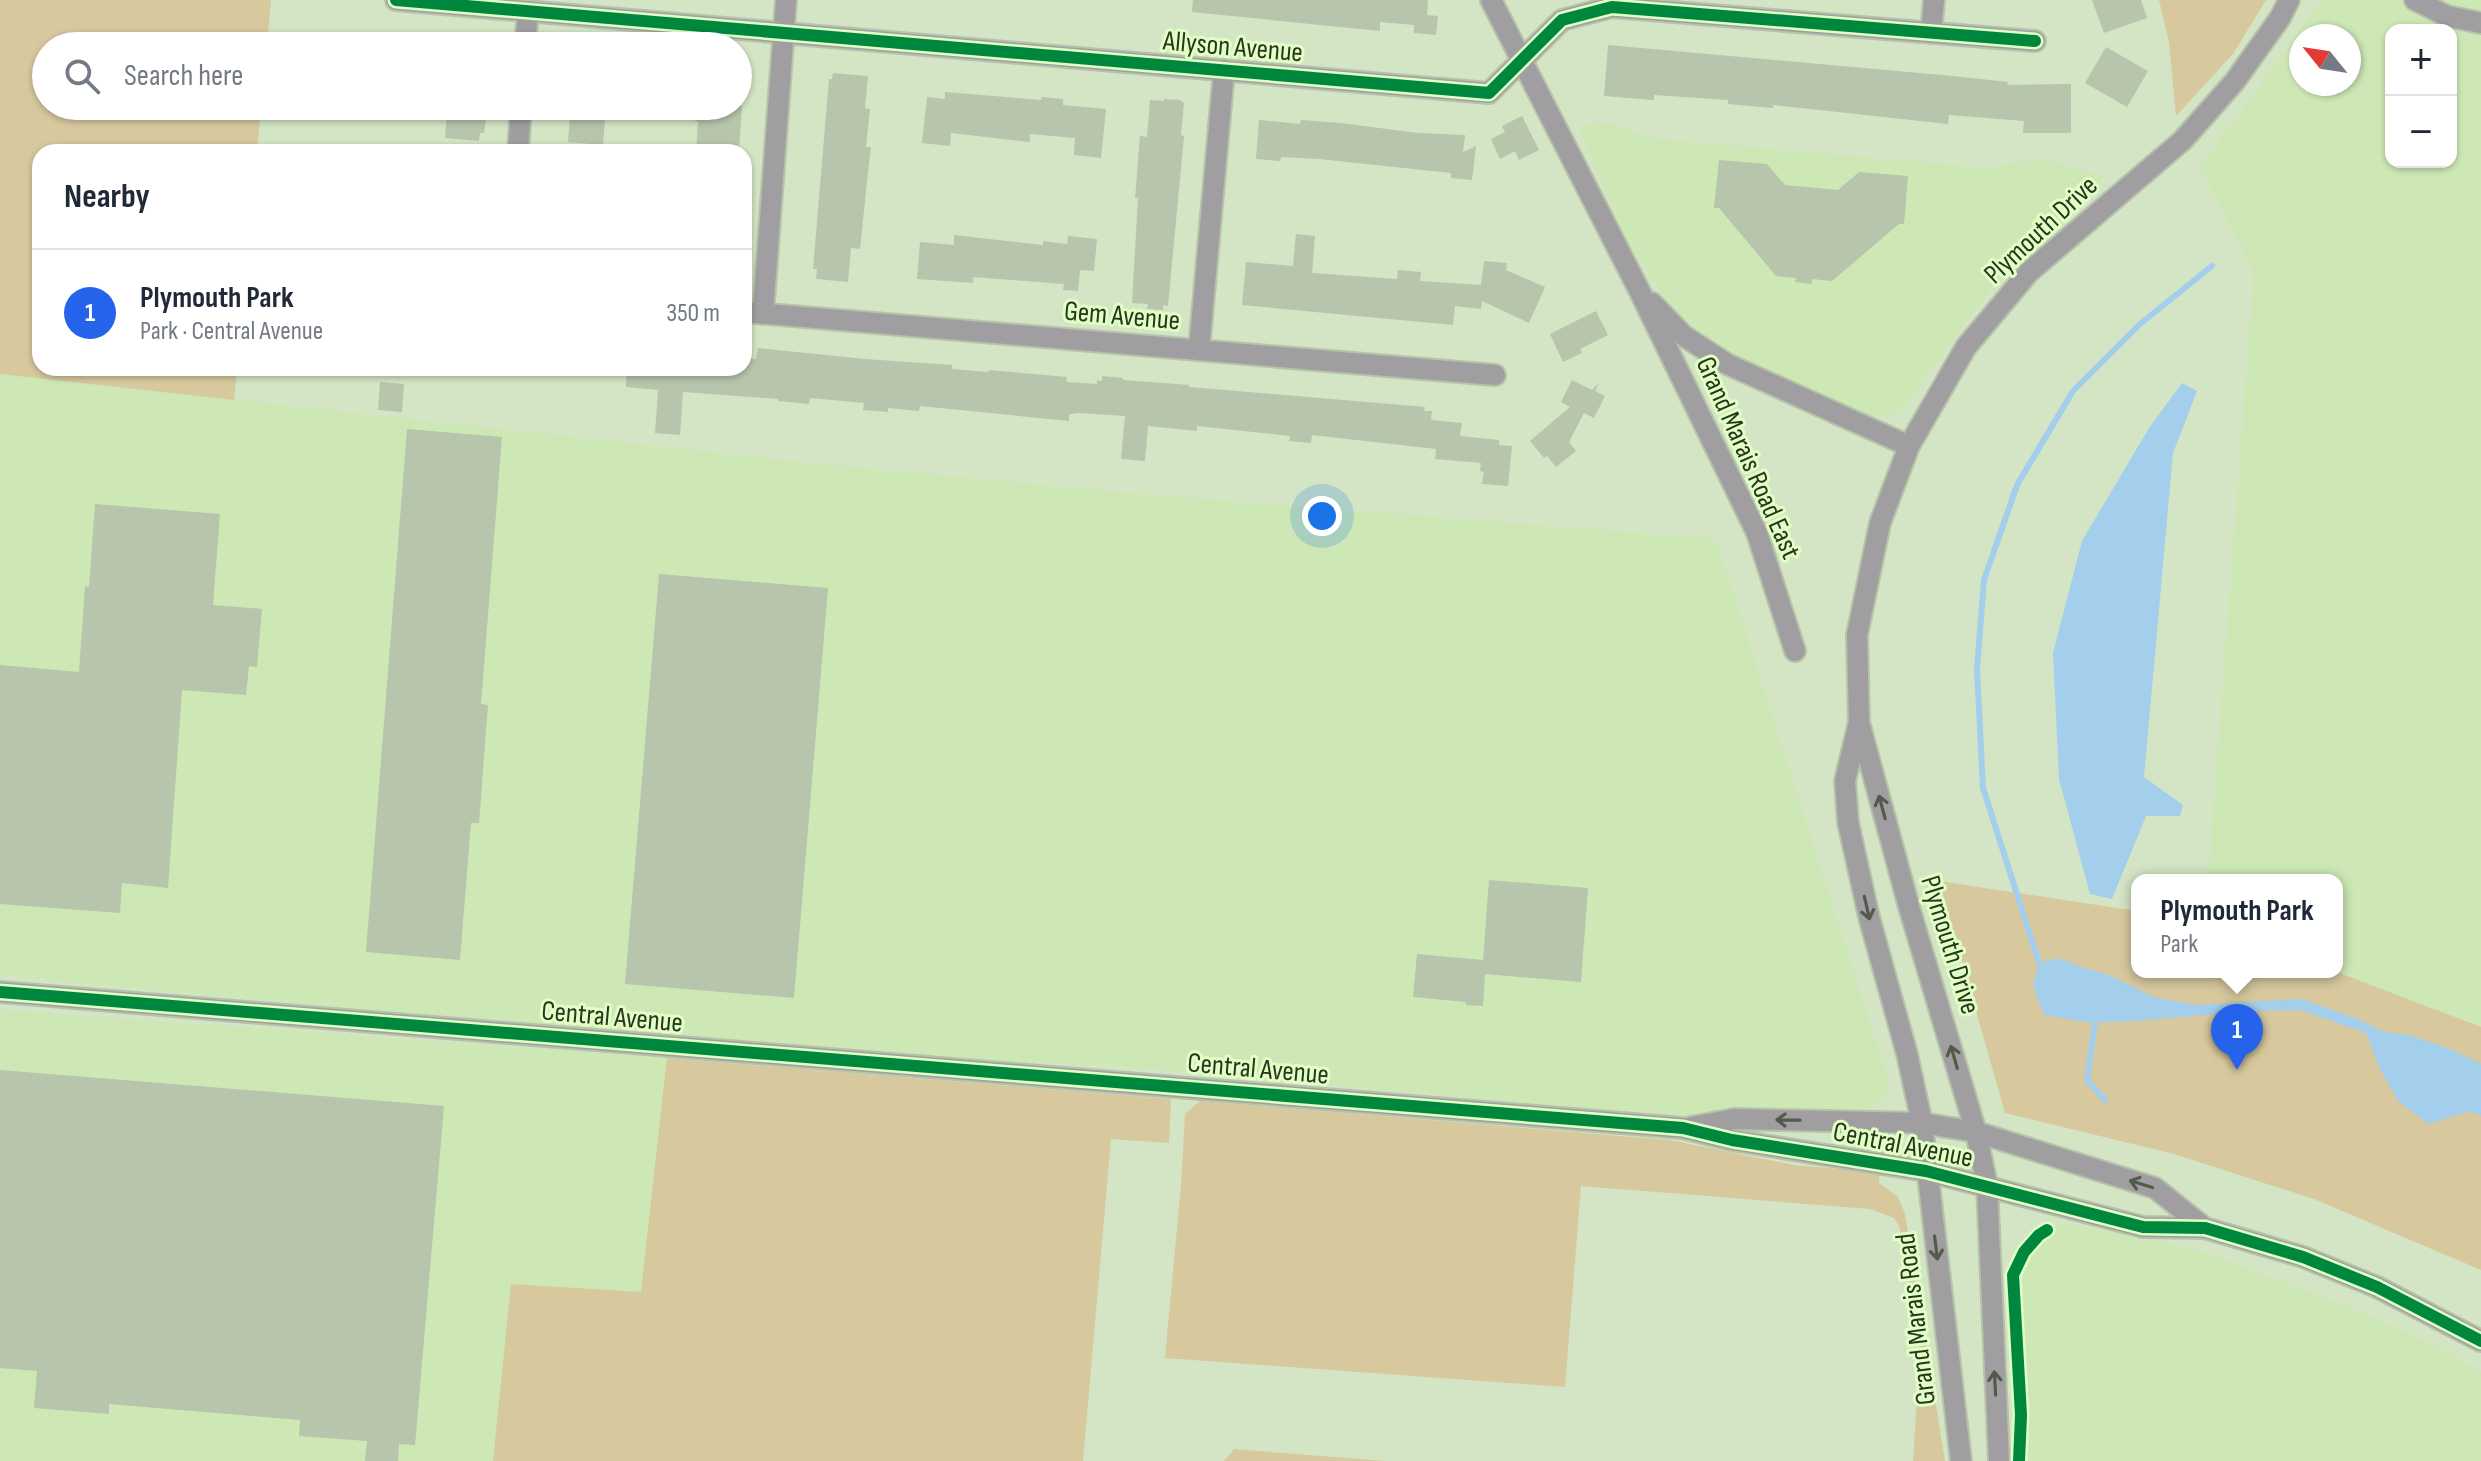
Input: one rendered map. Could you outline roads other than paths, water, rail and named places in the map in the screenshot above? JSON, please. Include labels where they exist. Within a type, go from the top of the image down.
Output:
[{"type":"street","name":"Allyson Avenue","points":[[396,0],[1489,93],[1562,20],[1612,7],[2035,41]]},
{"type":"street","points":[[753,313],[786,0]]},
{"type":"street","name":"Grand Marais Road East","points":[[1491,0],[1640,292],[1757,533],[1795,651]]},
{"type":"street","points":[[1931,33],[1934,0]]},
{"type":"street","name":"Plymouth Drive","points":[[1987,1185],[1976,1132],[1909,907],[1859,722],[1857,635],[1880,523],[1909,446],[1966,347],[2029,272],[2183,140],[2235,81],[2280,18],[2289,0]]},
{"type":"street","points":[[2415,0],[2447,16],[2481,23]]},
{"type":"street","points":[[526,32],[528,11]]},
{"type":"street","points":[[1199,350],[1224,70]]},
{"type":"street","points":[[519,144],[520,120]]},
{"type":"street","name":"Grand Marais Road East","points":[[1640,292],[1684,336],[1727,364],[1909,446]]},
{"type":"street","name":"Gem Avenue","points":[[753,313],[1495,375]]},
{"type":"street","name":"Plymouth Drive","points":[[1859,722],[1845,781],[1848,822],[1869,917],[1907,1054],[1922,1123],[1926,1171]]},
{"type":"street","name":"Central Avenue","points":[[0,992],[1683,1128],[1732,1140],[1926,1171],[2143,1227],[2205,1228],[2303,1257],[2377,1287],[2481,1341]]},
{"type":"street","name":"Central Avenue","points":[[1683,1128],[1734,1119],[1922,1123],[1976,1132],[2155,1188],[2205,1228]]},
{"type":"street","name":"Grand Marais Road","points":[[1926,1171],[1961,1461]]},
{"type":"street","points":[[1987,1185],[1999,1461]]},
{"type":"water","points":[[2182,383],[2197,391],[2173,453],[2144,777],[2183,805],[2180,816],[2146,816],[2112,899],[2090,894],[2059,779],[2053,653],[2082,541],[2149,428]]},
{"type":"water","points":[[2059,958],[2109,975],[2154,997],[2195,1005],[2301,999],[2384,1032],[2409,1035],[2450,1049],[2481,1064],[2481,1116],[2469,1111],[2429,1124],[2399,1102],[2380,1069],[2366,1033],[2300,1010],[2121,1022],[2086,1022],[2044,1015],[2033,986],[2039,963]]},
{"type":"waterway","points":[[2039,963],[1983,788],[1977,669],[1984,580],[2017,485],[2073,391],[2140,324],[2212,266]]},
{"type":"waterway","points":[[2095,1022],[2087,1080],[2105,1100]]},
{"type":"place","name":"Plymouth Park","points":[[2237,1070]]}]
